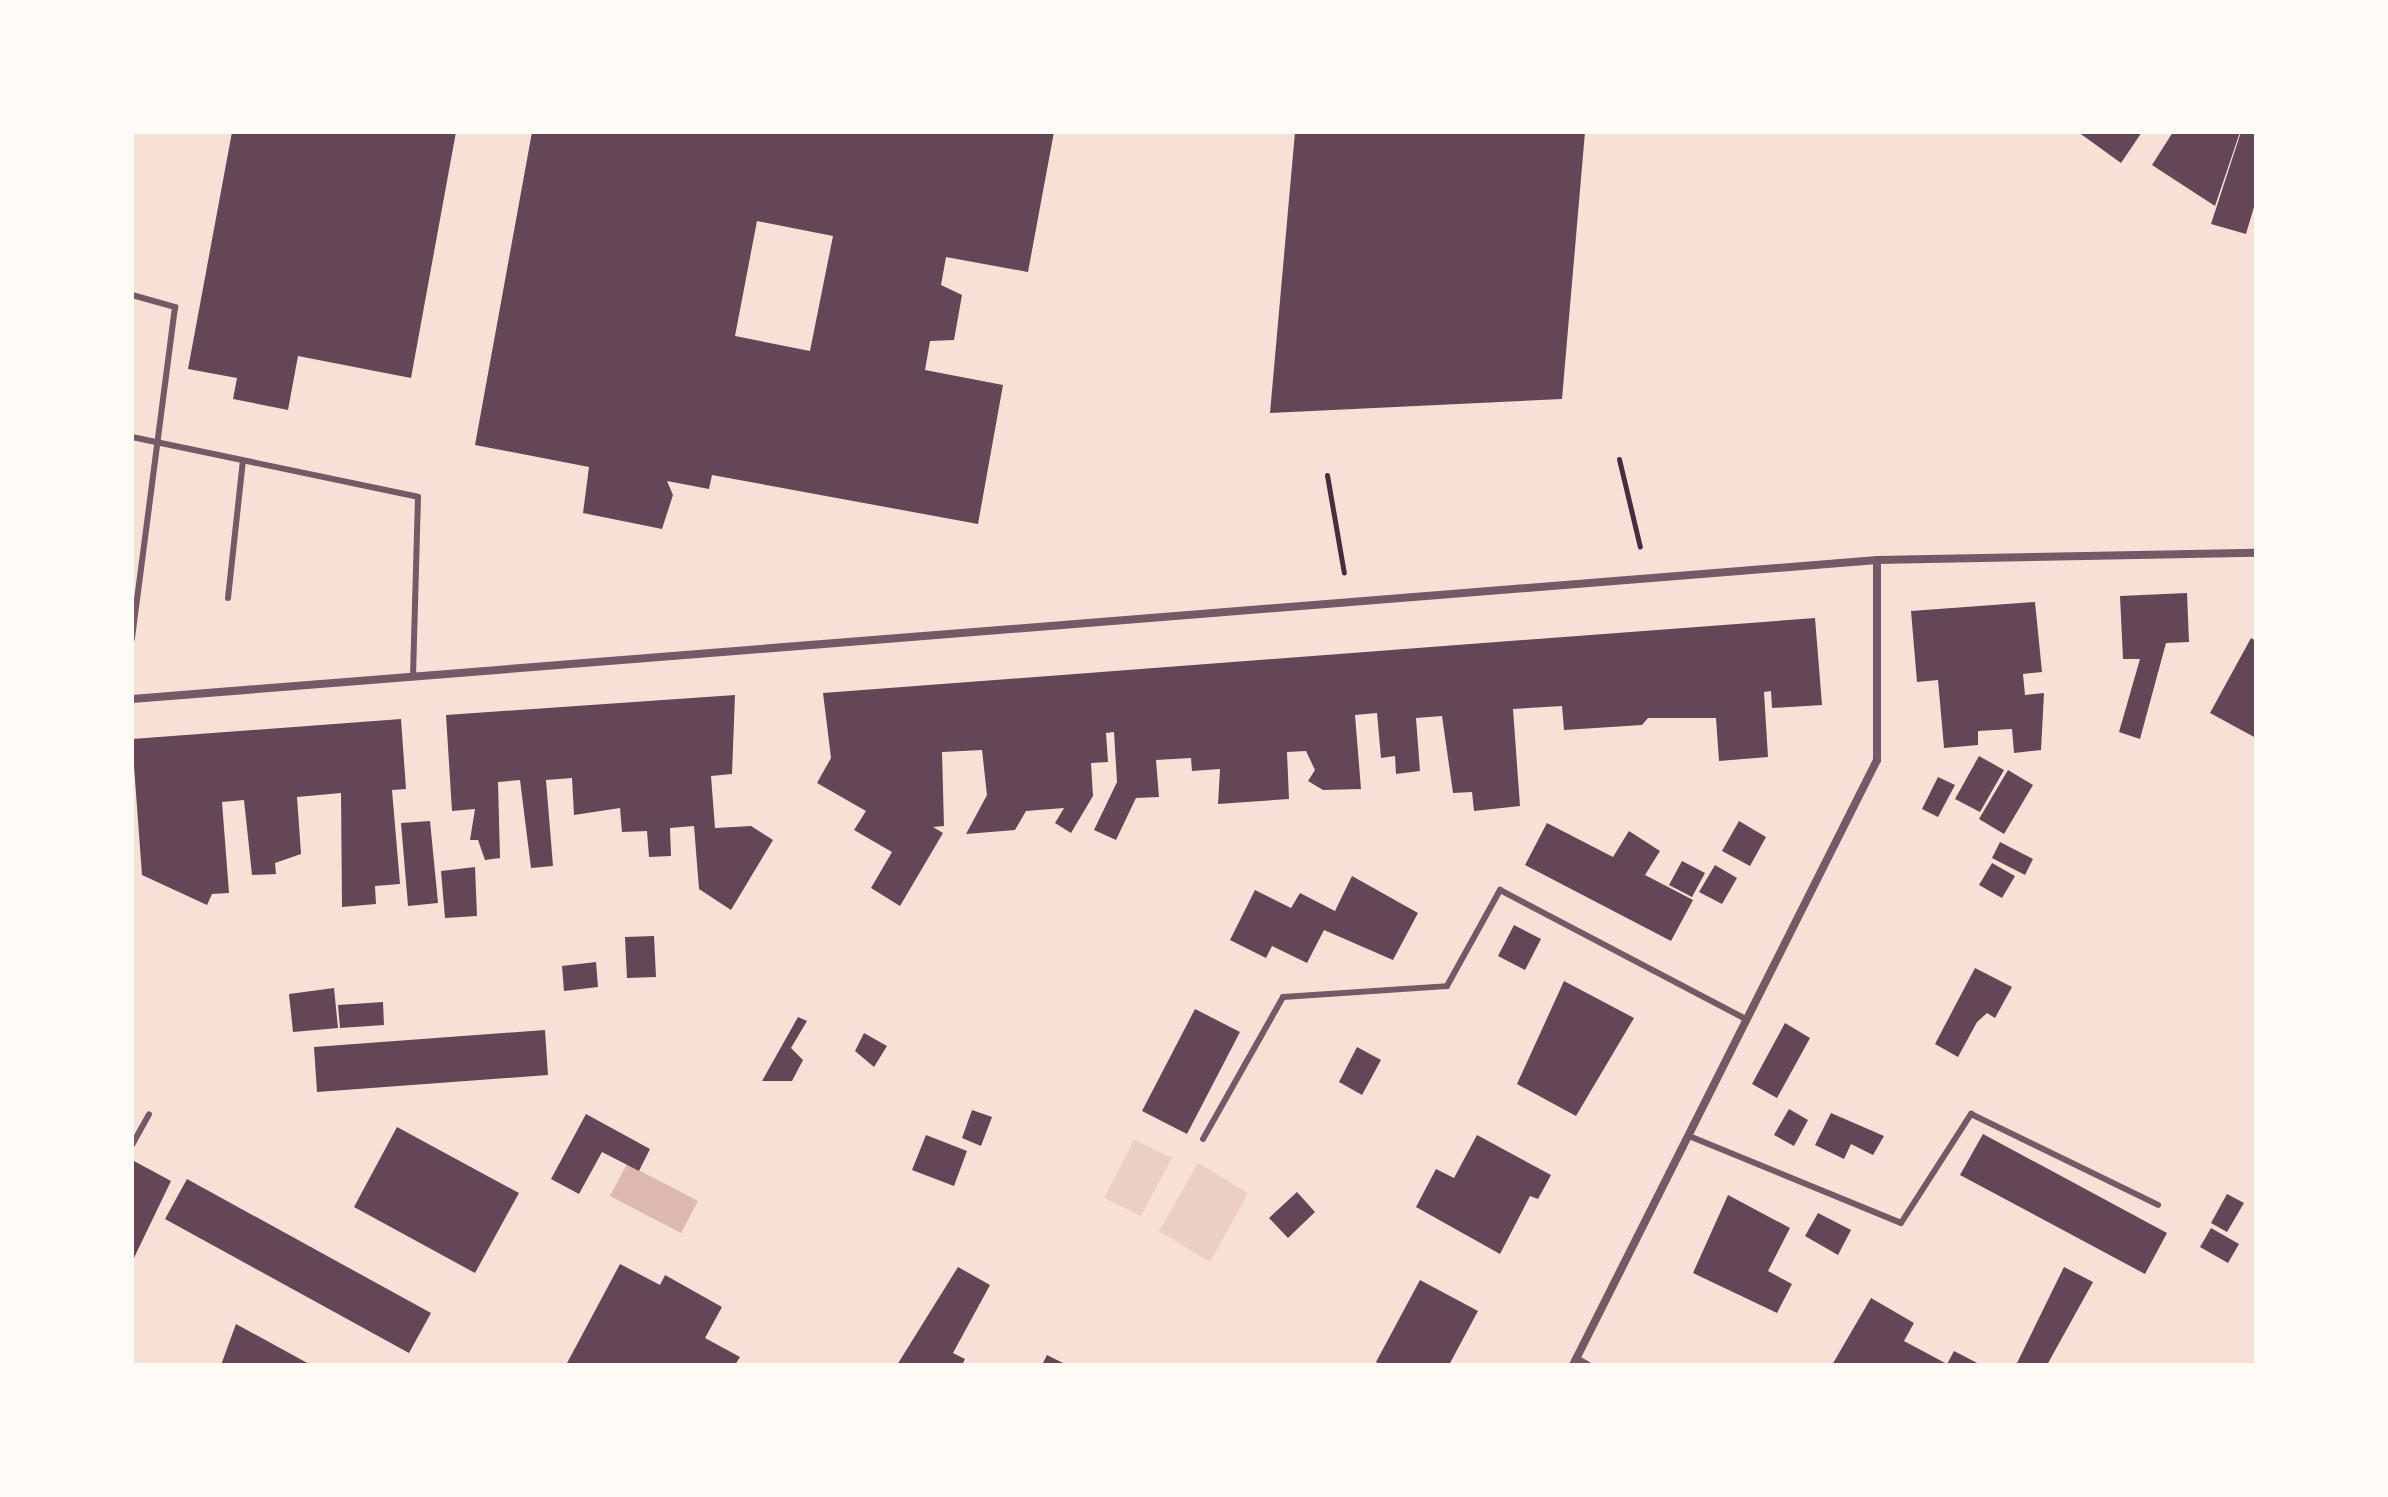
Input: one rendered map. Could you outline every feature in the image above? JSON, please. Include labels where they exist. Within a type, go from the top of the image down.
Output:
[{"type":"street","points":[[132,699],[1877,560],[2256,553]]},
{"type":"street","points":[[1587,1365],[1575,1362],[1877,760],[1877,560]]},
{"type":"lane","points":[[132,295],[175,307],[161,444],[132,639]]},
{"type":"lane","points":[[132,437],[418,497],[413,677]]},
{"type":"lane","points":[[228,598],[243,461]]},
{"type":"lane","points":[[1203,1139],[1283,997],[1447,986],[1500,890],[1746,1019]]},
{"type":"lane","points":[[132,1145],[149,1114]]},
{"type":"lane","points":[[1689,1136],[1901,1223],[1971,1114],[2158,1205]]},
{"type":"path","points":[[1619,459],[1648,578]]},
{"type":"path","points":[[1327,475],[1350,602]]},
{"type":"shaded area","points":[[1134,1140],[1172,1158],[1141,1216],[1104,1198]]},
{"type":"shaded area","points":[[1198,1163],[1248,1193],[1210,1262],[1159,1231]]},
{"type":"shaded area","points":[[627,1164],[698,1201],[681,1233],[610,1196]]},
{"type":"building","points":[[232,132],[456,132],[411,378],[298,356],[288,410],[233,399],[237,378],[188,369]]},
{"type":"building","points":[[532,132],[1054,132],[1028,272],[946,257],[941,285],[962,295],[954,340],[930,341],[925,370],[1003,385],[978,524],[712,475],[709,489],[667,481],[673,495],[662,529],[583,513],[589,467],[475,445]],"holes":[[[757,221],[833,236],[810,351],[735,336]]]},
{"type":"building","points":[[1295,132],[1585,132],[1562,399],[1270,413]]},
{"type":"building","points":[[2078,132],[2142,132],[2121,163]]},
{"type":"building","points":[[2173,132],[2240,132],[2215,206],[2152,165]]},
{"type":"building","points":[[2241,132],[2256,132],[2256,200],[2246,234],[2211,224]]},
{"type":"building","points":[[2187,593],[2189,642],[2166,643],[2140,739],[2119,732],[2140,659],[2123,659],[2120,596]]},
{"type":"building","points":[[2035,602],[2042,672],[2023,674],[2025,695],[2044,693],[2041,750],[2014,753],[2012,729],[1978,731],[1978,745],[1944,748],[1938,680],[1917,682],[1911,611]]},
{"type":"building","points":[[1815,618],[1822,705],[1772,708],[1771,691],[1764,692],[1768,757],[1719,761],[1716,718],[1648,718],[1642,725],[1564,730],[1562,706],[1513,709],[1520,806],[1474,811],[1472,792],[1453,793],[1442,716],[1416,718],[1420,771],[1396,774],[1395,756],[1381,758],[1377,713],[1355,715],[1361,789],[1323,790],[1308,781],[1315,770],[1306,751],[1287,752],[1289,799],[1218,804],[1220,769],[1192,771],[1191,758],[1156,760],[1159,797],[1136,798],[1116,840],[1094,830],[1117,782],[1114,732],[1106,733],[1108,762],[1091,763],[1093,796],[1071,833],[1055,823],[1064,808],[1026,811],[1015,830],[966,834],[987,795],[982,750],[942,752],[944,826],[933,827],[943,833],[900,906],[871,888],[892,852],[854,830],[866,811],[817,783],[831,758],[823,693]]},
{"type":"building","points":[[2251,638],[2256,641],[2256,738],[2210,713]]},
{"type":"building","points":[[735,695],[732,774],[711,776],[715,828],[751,826],[773,840],[731,910],[699,889],[694,826],[670,828],[671,856],[649,857],[647,831],[622,832],[620,808],[574,815],[572,778],[546,780],[553,866],[531,868],[520,780],[498,782],[500,858],[485,860],[478,840],[470,840],[475,809],[452,811],[446,715]]},
{"type":"building","points":[[401,719],[406,789],[392,790],[400,884],[375,886],[376,904],[342,907],[341,793],[297,797],[301,854],[275,863],[276,874],[252,875],[244,800],[222,802],[229,893],[212,894],[207,905],[142,875],[132,739]]},
{"type":"building","points":[[1979,756],[2004,770],[1980,812],[1955,799]]},
{"type":"building","points":[[2008,770],[2033,785],[2004,834],[1979,819]]},
{"type":"building","points":[[1938,777],[1955,785],[1938,817],[1922,809]]},
{"type":"building","points":[[430,821],[438,903],[408,906],[401,823]]},
{"type":"building","points":[[1739,821],[1766,837],[1750,866],[1722,851]]},
{"type":"building","points":[[1547,823],[1613,857],[1629,831],[1660,851],[1645,875],[1693,900],[1671,941],[1525,865]]},
{"type":"building","points":[[2000,842],[2033,859],[2025,875],[1992,858]]},
{"type":"building","points":[[1682,861],[1705,873],[1692,897],[1669,885]]},
{"type":"building","points":[[1992,863],[2015,876],[2002,898],[1979,885]]},
{"type":"building","points":[[1715,865],[1737,878],[1722,904],[1699,892]]},
{"type":"building","points":[[475,867],[477,916],[445,918],[441,871]]},
{"type":"building","points":[[1352,876],[1418,913],[1393,960],[1324,930],[1307,963],[1272,946],[1266,958],[1230,940],[1255,890],[1291,908],[1300,893],[1335,911]]},
{"type":"building","points":[[1514,925],[1541,939],[1525,970],[1498,956]]},
{"type":"building","points":[[654,936],[656,977],[627,978],[625,937]]},
{"type":"building","points":[[596,962],[598,987],[564,991],[562,966]]},
{"type":"building","points":[[1975,968],[2012,987],[1995,1018],[1987,1013],[1977,1022],[1958,1057],[1935,1044]]},
{"type":"building","points":[[1564,981],[1634,1018],[1576,1116],[1517,1084]]},
{"type":"building","points":[[334,988],[338,1028],[293,1032],[289,994]]},
{"type":"building","points":[[383,1002],[384,1025],[340,1028],[338,1005]]},
{"type":"building","points":[[1195,1009],[1240,1032],[1187,1134],[1142,1111]]},
{"type":"building","points":[[798,1017],[807,1021],[791,1048],[803,1060],[792,1081],[762,1081]]},
{"type":"building","points":[[1785,1023],[1810,1038],[1777,1098],[1752,1084]]},
{"type":"building","points":[[545,1030],[548,1075],[317,1092],[314,1047]]},
{"type":"building","points":[[864,1033],[887,1046],[874,1067],[855,1051]]},
{"type":"building","points":[[1357,1047],[1381,1060],[1362,1095],[1339,1082]]},
{"type":"building","points":[[1789,1109],[1808,1120],[1794,1146],[1774,1135]]},
{"type":"building","points":[[972,1110],[992,1117],[981,1146],[962,1138]]},
{"type":"building","points":[[1831,1113],[1884,1136],[1873,1155],[1851,1144],[1844,1159],[1815,1145]]},
{"type":"building","points":[[586,1114],[650,1149],[639,1171],[602,1152],[579,1194],[551,1179]]},
{"type":"building","points":[[397,1127],[519,1193],[475,1273],[354,1207]]},
{"type":"building","points":[[1983,1134],[2167,1233],[2145,1274],[1960,1175]]},
{"type":"building","points":[[926,1135],[967,1151],[954,1186],[912,1170]]},
{"type":"building","points":[[1477,1135],[1551,1175],[1538,1199],[1530,1196],[1500,1254],[1416,1207],[1436,1169],[1454,1178]]},
{"type":"building","points":[[134,1161],[171,1181],[132,1262],[132,1164]]},
{"type":"building","points":[[187,1179],[431,1313],[409,1353],[165,1219]]},
{"type":"building","points":[[1297,1192],[1315,1212],[1288,1238],[1269,1218]]},
{"type":"building","points":[[2227,1194],[2244,1203],[2227,1232],[2211,1223]]},
{"type":"building","points":[[1728,1195],[1790,1228],[1768,1271],[1792,1284],[1777,1313],[1693,1273]]},
{"type":"building","points":[[1818,1213],[1851,1230],[1838,1255],[1805,1236]]},
{"type":"building","points":[[2211,1228],[2239,1244],[2228,1263],[2200,1247]]},
{"type":"building","points":[[620,1264],[660,1285],[665,1275],[722,1307],[705,1338],[740,1357],[735,1365],[566,1365]]},
{"type":"building","points":[[958,1267],[990,1285],[953,1353],[965,1359],[962,1365],[897,1365]]},
{"type":"building","points":[[2064,1267],[2093,1282],[2047,1365],[2016,1365]]},
{"type":"building","points":[[1420,1280],[1478,1311],[1449,1365],[1381,1365],[1376,1362]]},
{"type":"building","points":[[1871,1298],[1914,1323],[1904,1341],[1947,1364],[1954,1351],[1981,1365],[1832,1365]]},
{"type":"building","points":[[236,1324],[311,1365],[221,1365]]},
{"type":"building","points":[[1047,1355],[1067,1365],[1042,1365]]}]
